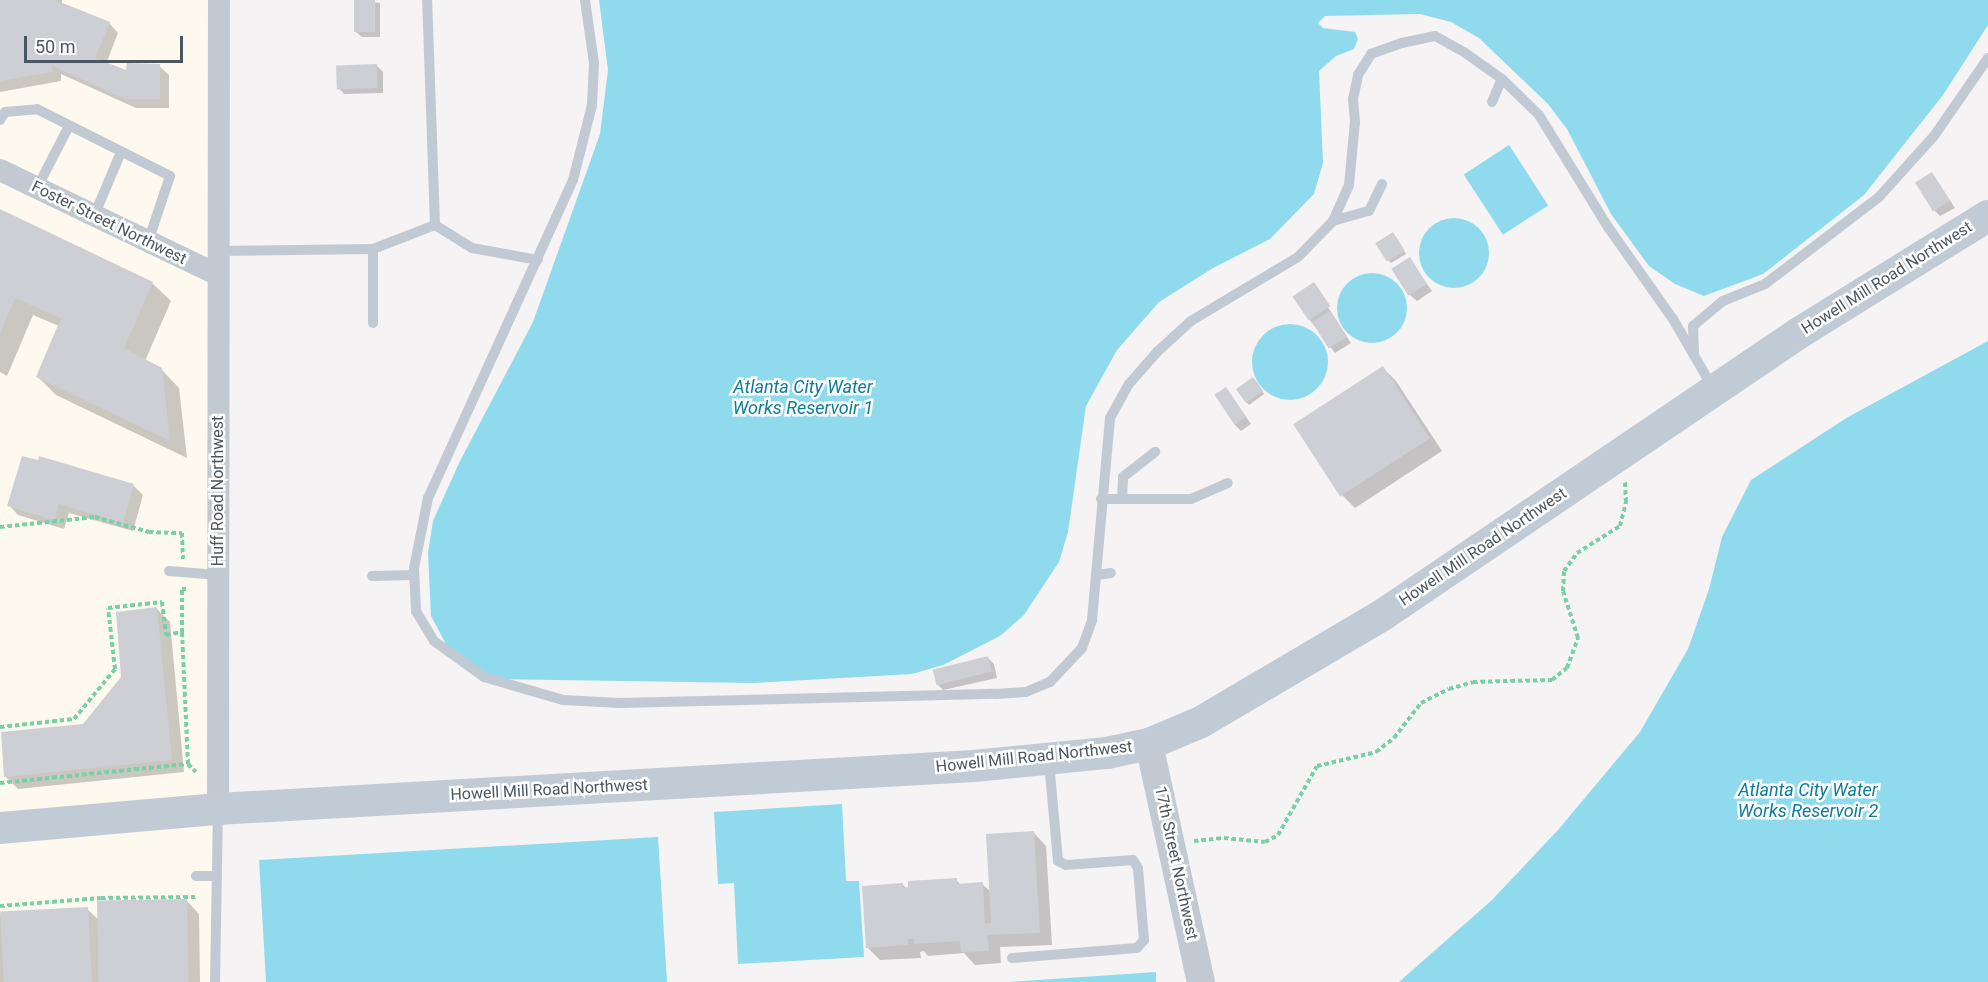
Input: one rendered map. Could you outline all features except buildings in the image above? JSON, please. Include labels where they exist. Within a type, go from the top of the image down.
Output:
[{"type":"main road","name":"Howell Mill Road Northwest","points":[[0,828],[218,809],[1048,759],[1149,744],[1201,722],[1384,614],[1715,390],[1988,216]]},
{"type":"street","name":"Huff Road Northwest","points":[[215,2],[218,251],[218,809]]},
{"type":"street","name":"Foster Street Northwest","points":[[0,170],[218,275]]},
{"type":"street","name":"17th Street Northwest","points":[[1149,744],[1201,982]]},
{"type":"lane","points":[[427,0],[435,225]]},
{"type":"lane","points":[[585,0],[594,63],[592,105],[573,180],[428,498],[414,575],[416,611],[434,640],[464,665],[484,677],[562,700],[620,703],[1026,692],[1050,682],[1082,648],[1092,620],[1110,418],[1129,384],[1191,321],[1298,257],[1333,221],[1349,185],[1355,122],[1353,99],[1358,75],[1371,54],[1435,36],[1502,79],[1539,115],[1608,227],[1673,319],[1715,390]]},
{"type":"lane","points":[[1694,357],[1692,326],[1723,301],[1765,284],[1880,197],[1934,136],[1988,58]]},
{"type":"lane","points":[[1492,102],[1502,79]]},
{"type":"lane","points":[[0,120],[5,112],[37,109],[170,176],[148,242]]},
{"type":"lane","points":[[37,188],[69,126]]},
{"type":"lane","points":[[94,216],[121,152]]},
{"type":"lane","points":[[1333,221],[1369,211],[1382,184]]},
{"type":"lane","points":[[218,251],[373,249],[435,225]]},
{"type":"lane","points":[[435,225],[472,248],[538,260]]},
{"type":"lane","points":[[373,249],[373,323]]},
{"type":"lane","points":[[1122,499],[1124,477],[1155,452]]},
{"type":"lane","points":[[1101,499],[1191,499],[1228,483]]},
{"type":"lane","points":[[170,571],[218,575]]},
{"type":"lane","points":[[1096,575],[1111,573]]},
{"type":"lane","points":[[372,576],[414,575]]},
{"type":"lane","points":[[1012,958],[1137,948],[1144,940],[1138,868],[1133,860],[1066,865],[1058,861],[1048,759]]},
{"type":"lane","name":"Huff Road Northwest","points":[[215,982],[218,809]]},
{"type":"lane","points":[[196,876],[217,876]]},
{"type":"path","points":[[1173,846],[1224,838],[1265,842],[1278,835],[1287,822],[1317,766],[1376,752],[1394,738],[1421,703],[1449,689],[1473,682],[1552,680],[1567,668],[1578,638],[1563,591],[1564,571],[1577,553],[1620,526],[1626,502],[1624,452]]},
{"type":"path","points":[[0,527],[95,517],[149,532],[182,533],[184,572]]},
{"type":"path","points":[[191,590],[182,589],[182,632],[188,764],[196,772]]},
{"type":"path","points":[[0,727],[74,719],[115,669],[108,608],[162,602],[166,635],[182,632]]},
{"type":"path","points":[[0,783],[188,764]]},
{"type":"path","points":[[0,906],[101,898],[196,897]]},
{"type":"shaded area","points":[[0,0],[217,0],[217,982],[0,982]]},
{"type":"water","name":"Atlanta City Water Works Reservoir 1","points":[[599,0],[1988,0],[1988,25],[1943,95],[1864,195],[1763,274],[1704,296],[1675,284],[1649,266],[1611,214],[1567,129],[1548,104],[1479,38],[1451,22],[1420,14],[1325,16],[1318,23],[1323,28],[1355,32],[1358,39],[1354,49],[1336,56],[1319,71],[1323,163],[1314,194],[1270,239],[1213,268],[1159,302],[1117,350],[1086,406],[1068,532],[1059,562],[1024,615],[1000,636],[943,665],[912,674],[753,683],[498,679],[470,665],[446,644],[431,616],[428,553],[433,521],[459,463],[533,322],[600,134],[608,70]]},
{"type":"water","points":[[1509,145],[1548,205],[1503,235],[1464,174]]},
{"type":"water","points":[[1447,218],[1461,218],[1474,224],[1483,233],[1489,246],[1487,266],[1479,278],[1461,288],[1447,288],[1434,282],[1425,273],[1419,260],[1419,246],[1425,233],[1434,224]]},
{"type":"water","points":[[1372,273],[1385,276],[1397,283],[1404,295],[1407,308],[1404,321],[1397,333],[1385,340],[1372,343],[1359,340],[1347,333],[1340,321],[1337,308],[1340,295],[1347,283],[1359,276]]},
{"type":"water","points":[[1290,324],[1305,327],[1317,335],[1325,347],[1328,362],[1325,377],[1317,389],[1305,397],[1290,400],[1275,397],[1263,389],[1255,377],[1252,362],[1255,347],[1263,335],[1275,327]]},
{"type":"water","name":"Atlanta City Water Works Reservoir 2","points":[[1988,341],[1988,982],[1399,982],[1492,900],[1558,830],[1640,732],[1688,649],[1709,589],[1722,537],[1751,480],[1848,417]]},
{"type":"water","points":[[842,804],[846,881],[859,881],[864,957],[738,964],[734,883],[718,884],[714,812]]},
{"type":"water","points":[[658,837],[667,982],[266,982],[259,860]]},
{"type":"water","points":[[1156,972],[1156,982],[1008,982]]}]
